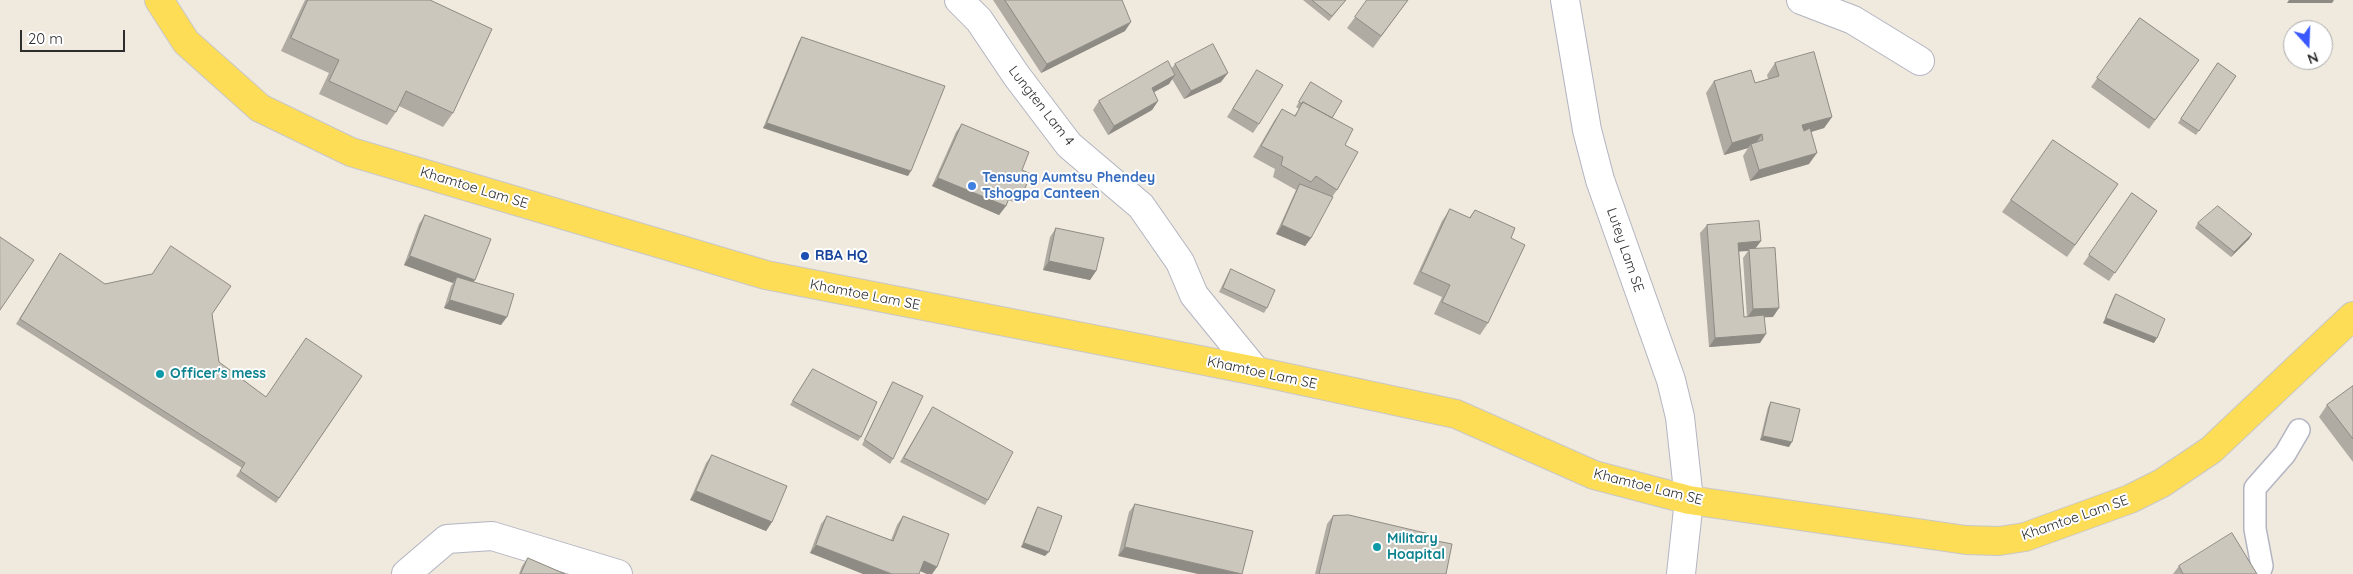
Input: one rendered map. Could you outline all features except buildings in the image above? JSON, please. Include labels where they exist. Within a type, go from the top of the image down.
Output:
[{"type":"main road","name":"Khamtoe Lam SE","points":[[159,0],[186,42],[260,108],[351,152],[766,275],[1256,371],[1456,414],[1594,475],[1689,500],[1966,540],[1998,541],[2025,537],[2130,499],[2162,483],[2203,456],[2353,316]]},
{"type":"street","name":"Lungten Lam 4","points":[[959,0],[978,20],[1016,75],[1069,145],[1140,206],[1180,262],[1194,295],[1256,371]]},
{"type":"street","name":"Lutey Lam SE","points":[[1565,0],[1587,130],[1600,180],[1671,380],[1680,417],[1689,500],[1680,574]]},
{"type":"street","points":[[1801,0],[1852,20],[1920,61]]},
{"type":"street","points":[[406,574],[447,539],[492,536],[618,574]]},
{"type":"lane","points":[[2259,574],[2262,566],[2255,529],[2255,488],[2285,454],[2299,430]]},
{"type":"place","name":"Tensung Aumtsu Phendey Tshogpa Canteen","points":[[972,186]]},
{"type":"place","name":"RBA HQ","points":[[805,256]]},
{"type":"place","name":"Officer's mess","points":[[160,374]]},
{"type":"place","name":"Military Hoapital","points":[[1377,547]]}]
